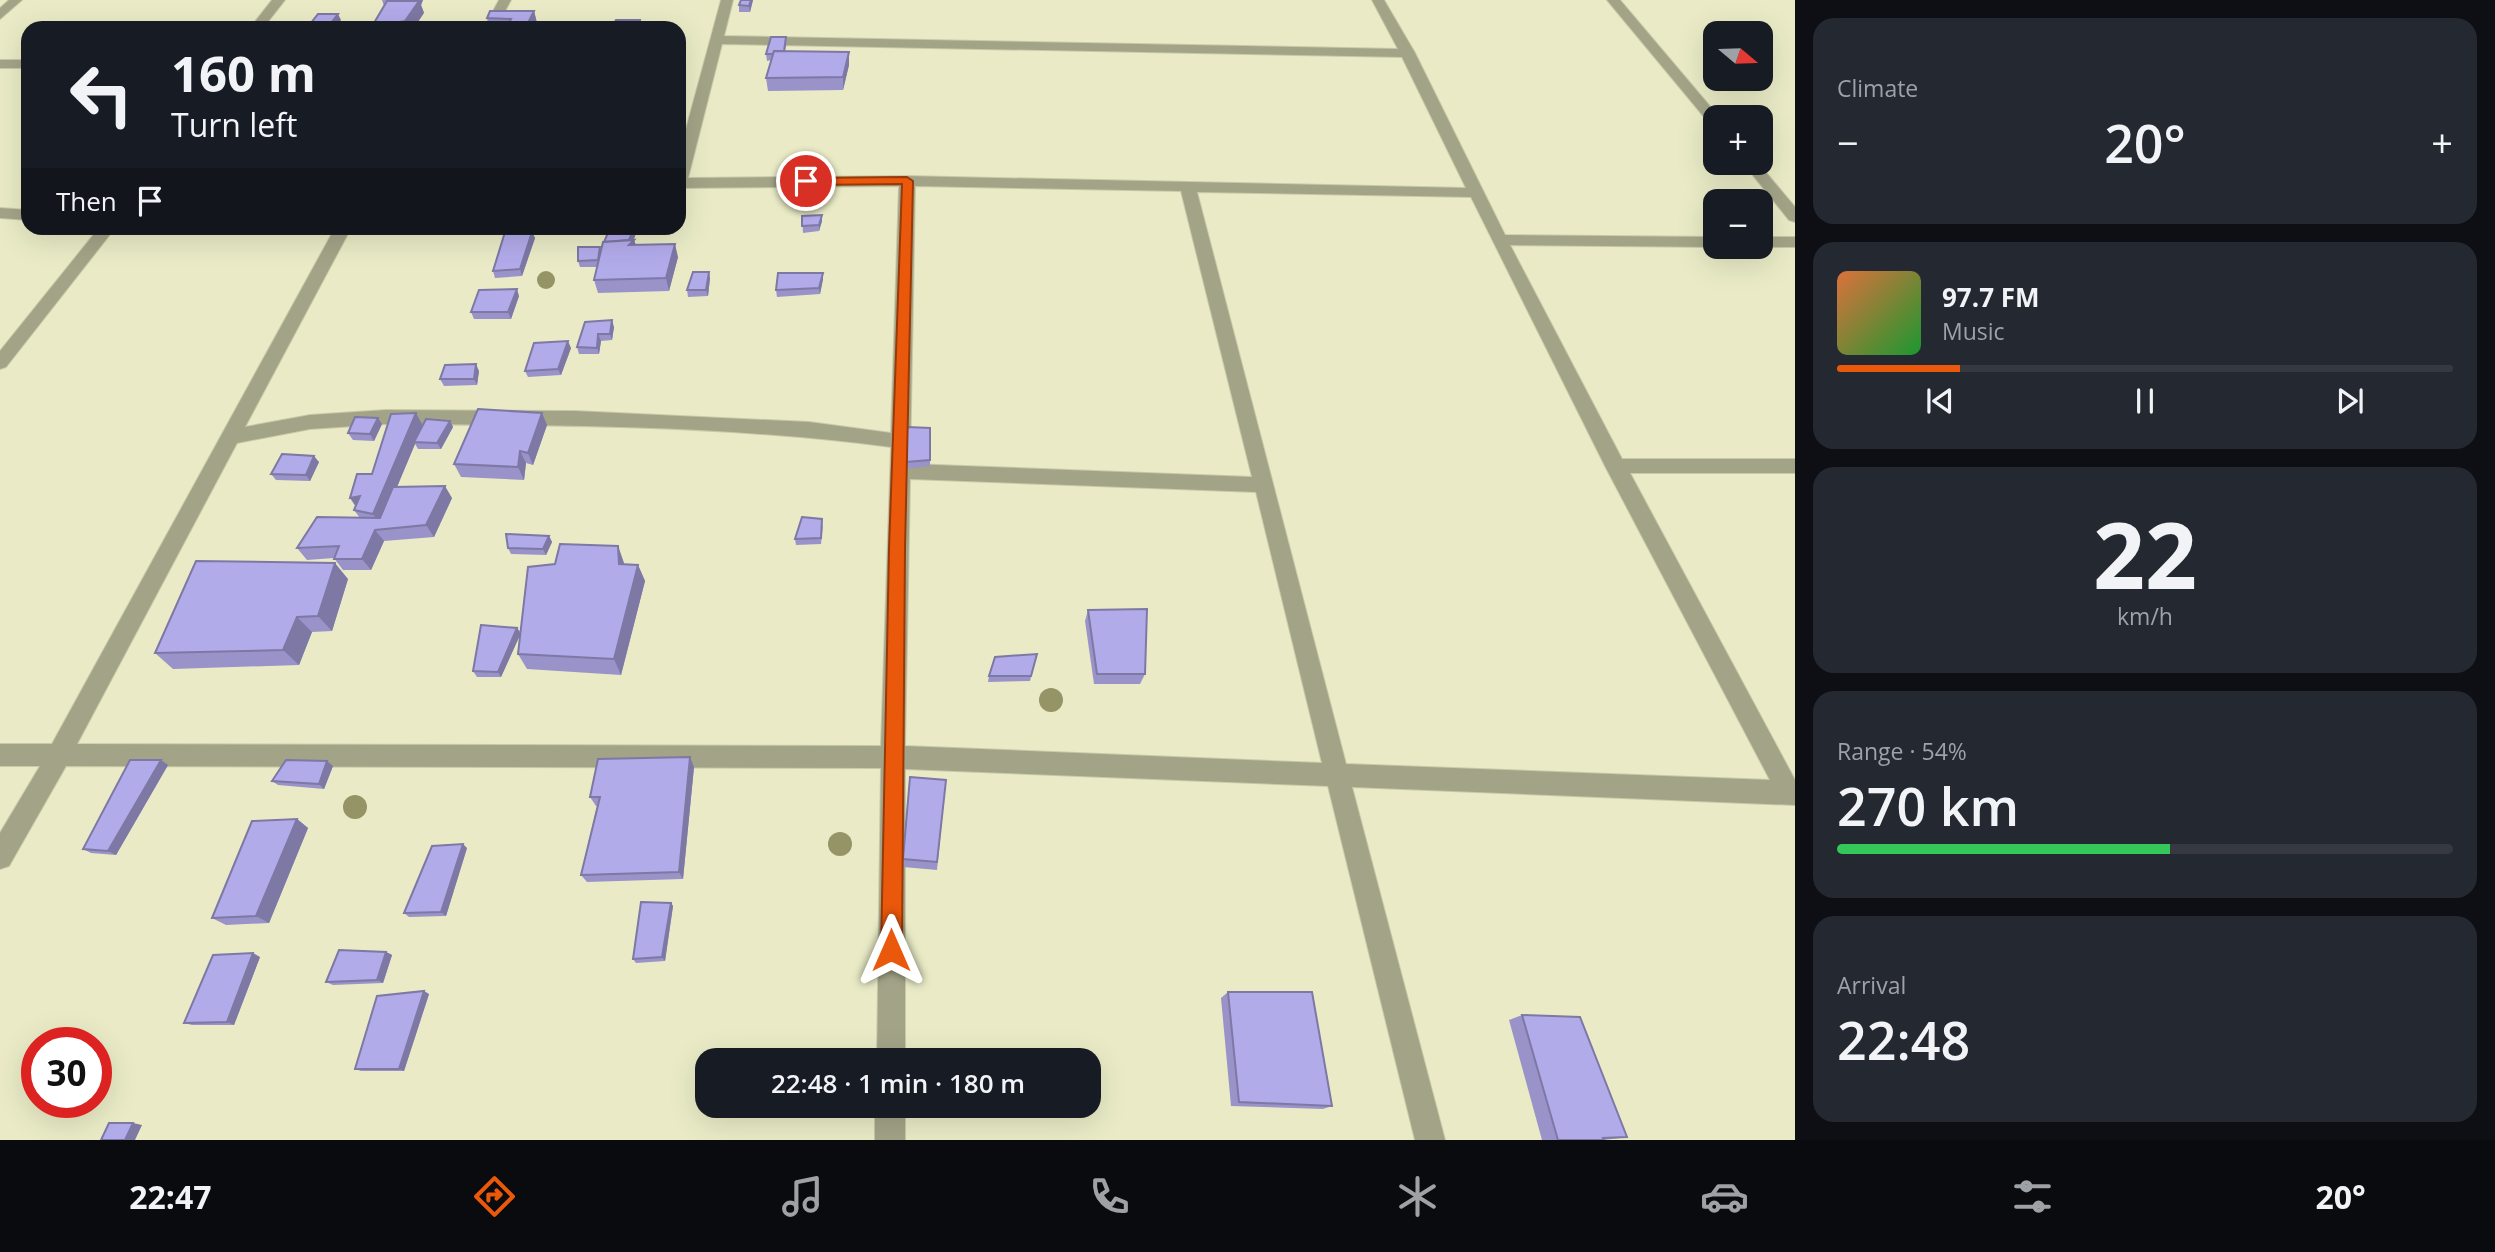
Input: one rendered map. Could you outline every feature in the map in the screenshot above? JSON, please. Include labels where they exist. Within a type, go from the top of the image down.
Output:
[{"type":"street","points":[[0,15],[16,0]]},
{"type":"street","points":[[262,21],[279,0]]},
{"type":"street","points":[[494,21],[505,0]]},
{"type":"street","points":[[686,157],[727,0]]},
{"type":"street","points":[[1378,0],[1408,53],[1499,240],[1615,466],[1792,793]]},
{"type":"street","points":[[1613,0],[1703,107]]},
{"type":"street","points":[[718,40],[1408,53]]},
{"type":"street","points":[[0,64],[21,64]]},
{"type":"street","points":[[1760,175],[1795,217]]},
{"type":"street","points":[[891,1048],[893,757],[907,181]]},
{"type":"street","points":[[686,183],[907,181],[1476,193]]},
{"type":"street","points":[[1188,187],[1430,1140]]},
{"type":"street","points":[[0,213],[21,214]]},
{"type":"street","points":[[0,363],[101,235]]},
{"type":"street","points":[[0,857],[58,757],[339,235]]},
{"type":"street","points":[[1499,240],[1703,242]]},
{"type":"street","points":[[1773,242],[1795,242]]},
{"type":"street","points":[[231,437],[310,422],[386,417],[575,418],[809,429],[900,441]]},
{"type":"street","points":[[1615,466],[1795,466]]},
{"type":"street","points":[[899,471],[1265,485]]},
{"type":"street","points":[[0,755],[893,757],[1792,793]]},
{"type":"street","points":[[890,1118],[890,1140]]},
{"type":"building","points":[[741,0],[751,0],[749,6],[739,5]]},
{"type":"building","points":[[387,1],[419,1],[405,21],[375,21]]},
{"type":"building","points":[[490,11],[534,11],[529,21],[487,18]]},
{"type":"building","points":[[318,14],[338,14],[332,21],[312,21]]},
{"type":"building","points":[[771,37],[786,37],[784,51],[766,54]]},
{"type":"building","points":[[774,51],[849,52],[843,77],[766,78]]},
{"type":"building","points":[[822,215],[819,225],[802,226],[802,216]]},
{"type":"building","points":[[504,235],[531,235],[520,269],[493,271]]},
{"type":"building","points":[[607,235],[631,235],[629,240],[604,242]]},
{"type":"building","points":[[634,240],[629,245],[675,244],[666,278],[594,280],[603,242]]},
{"type":"building","points":[[578,247],[600,247],[598,260],[578,261]]},
{"type":"building","points":[[693,272],[709,272],[706,290],[687,290]]},
{"type":"building","points":[[778,273],[823,273],[819,288],[776,290]]},
{"type":"building","points":[[517,289],[508,312],[471,312],[479,290]]},
{"type":"building","points":[[612,320],[610,334],[598,334],[597,348],[577,347],[585,322]]},
{"type":"building","points":[[568,341],[558,369],[525,371],[534,343]]},
{"type":"building","points":[[476,364],[474,379],[440,379],[445,365]]},
{"type":"building","points":[[478,409],[542,413],[528,453],[520,451],[518,467],[454,464]]},
{"type":"building","points":[[416,413],[373,514],[354,510],[360,496],[350,498],[357,474],[372,474],[391,414]]},
{"type":"building","points":[[355,417],[378,418],[370,434],[348,433]]},
{"type":"building","points":[[426,419],[450,421],[437,443],[414,442]]},
{"type":"building","points":[[907,427],[930,428],[930,460],[906,462]]},
{"type":"building","points":[[282,454],[314,456],[306,475],[271,474]]},
{"type":"building","points":[[445,486],[426,525],[375,530],[362,559],[334,559],[339,546],[297,548],[317,517],[380,518],[393,487]]},
{"type":"building","points":[[802,517],[822,519],[821,538],[795,539]]},
{"type":"building","points":[[506,534],[549,536],[543,549],[508,548]]},
{"type":"building","points":[[560,544],[618,546],[619,564],[638,565],[614,659],[518,654],[528,567],[555,564]]},
{"type":"building","points":[[196,561],[335,563],[318,616],[297,617],[283,650],[155,653]]},
{"type":"building","points":[[1147,609],[1145,674],[1097,674],[1088,610]]},
{"type":"building","points":[[481,625],[517,628],[498,672],[473,671]]},
{"type":"building","points":[[1037,654],[1031,676],[989,676],[995,657]]},
{"type":"building","points":[[690,757],[679,872],[581,875],[600,797],[590,797],[598,759]]},
{"type":"building","points":[[130,760],[161,760],[108,851],[83,849]]},
{"type":"building","points":[[286,760],[327,761],[319,784],[272,781]]},
{"type":"building","points":[[910,777],[946,780],[937,862],[903,859]]},
{"type":"building","points":[[297,819],[256,916],[212,918],[252,821]]},
{"type":"building","points":[[463,844],[441,912],[404,913],[432,846]]},
{"type":"building","points":[[641,902],[671,903],[662,957],[633,959]]},
{"type":"building","points":[[339,950],[386,952],[377,980],[326,982]]},
{"type":"building","points":[[253,953],[227,1022],[184,1023],[213,955]]},
{"type":"building","points":[[424,991],[399,1069],[355,1069],[377,996]]},
{"type":"building","points":[[1228,992],[1312,992],[1332,1106],[1239,1102]]},
{"type":"building","points":[[1522,1015],[1580,1017],[1627,1137],[1558,1140]]},
{"type":"building","points":[[109,1123],[133,1123],[125,1140],[101,1140]]},
{"type":"route","points":[[806,181],[907,181],[897,549],[891,950]]}]
